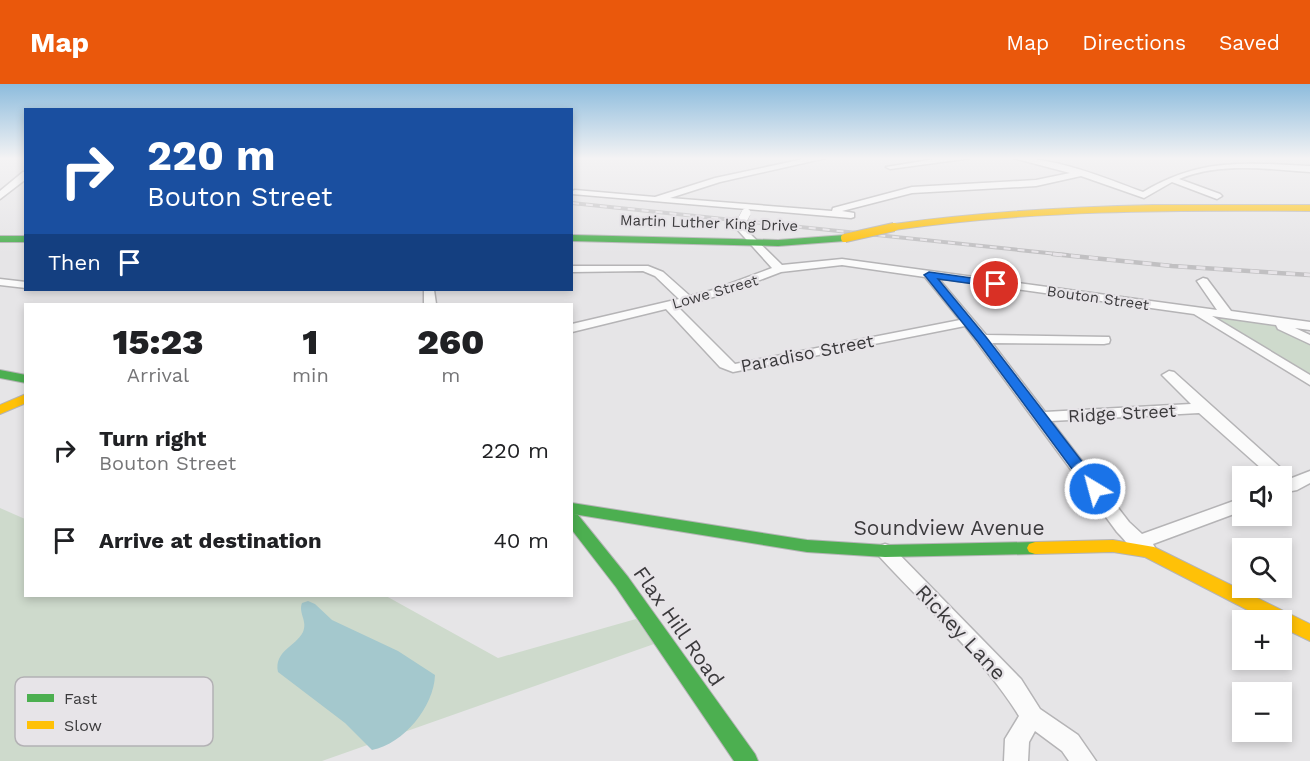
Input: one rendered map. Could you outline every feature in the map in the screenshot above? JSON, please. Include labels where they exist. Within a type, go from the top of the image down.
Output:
[{"type":"main road","name":"Martin Luther King Drive","points":[[573,238],[661,237],[753,243],[794,243],[845,238],[942,218],[1013,211],[1310,208]]},
{"type":"main road","points":[[0,239],[24,239]]},
{"type":"main road","points":[[0,246],[24,246]]},
{"type":"main road","points":[[0,374],[24,379]]},
{"type":"main road","points":[[0,410],[24,399]]},
{"type":"main road","name":"Soundview Avenue","points":[[573,508],[775,543],[885,551],[1144,547],[1310,633]]},
{"type":"main road","name":"Flax Hill Road","points":[[573,520],[622,582],[747,761]]},
{"type":"street","points":[[655,200],[688,190]]},
{"type":"street","points":[[825,213],[919,190]]},
{"type":"street","points":[[1129,190],[1144,195],[1153,190]]},
{"type":"street","points":[[1200,190],[1217,196]]},
{"type":"street","points":[[573,193],[748,211],[851,215]]},
{"type":"street","name":"Lowe Street","points":[[573,328],[688,300],[752,281],[779,269],[740,226],[748,211]]},
{"type":"street","name":"Bouton Street","points":[[779,269],[843,262],[1310,326]]},
{"type":"street","points":[[573,269],[644,268],[659,274],[688,300]]},
{"type":"street","points":[[929,275],[982,339],[1123,527],[1144,547],[1232,508]]},
{"type":"street","points":[[1203,281],[1227,315]]},
{"type":"street","points":[[0,282],[24,285]]},
{"type":"street","name":"Paradiso Street","points":[[669,305],[725,364],[733,368],[968,322]]},
{"type":"street","points":[[1196,311],[1310,381]]},
{"type":"street","points":[[1274,322],[1310,340]]},
{"type":"street","points":[[982,339],[1104,340]]},
{"type":"street","points":[[1169,375],[1263,466]]},
{"type":"street","name":"Ridge Street","points":[[1041,417],[1203,408]]},
{"type":"street","points":[[1292,485],[1310,477]]},
{"type":"street","name":"Rickey Lane","points":[[885,551],[995,666],[1032,716],[1070,744],[1084,761]]},
{"type":"street","points":[[1016,761],[1017,739],[1032,716]]},
{"type":"green space","points":[[1213,317],[1273,323],[1310,343],[1310,376]]},
{"type":"green space","points":[[0,508],[24,519],[24,597],[388,597],[498,658],[636,619],[654,644],[322,761],[0,761]]},
{"type":"water","points":[[308,601],[315,604],[332,620],[398,651],[435,675],[429,699],[423,711],[406,732],[395,740],[372,750],[345,723],[278,672],[279,659],[282,654],[303,632],[301,607],[302,603]]},
{"type":"railway","points":[[573,203],[1067,255]]},
{"type":"railway","points":[[1053,254],[1172,266],[1310,275]]},
{"type":"traffic: fast","points":[[573,238],[778,243],[845,238]]},
{"type":"traffic: fast","points":[[0,239],[24,239]]},
{"type":"traffic: fast","points":[[0,374],[24,379]]},
{"type":"traffic: fast","points":[[573,508],[807,546],[885,551],[1035,548]]},
{"type":"traffic: fast","points":[[573,520],[622,582],[747,761]]},
{"type":"traffic: slow","points":[[894,227],[998,214],[1049,211],[1153,208],[1310,208]]},
{"type":"traffic: slow","points":[[845,238],[894,227]]},
{"type":"traffic: slow","points":[[0,410],[24,399]]},
{"type":"traffic: slow","points":[[1035,548],[1113,546],[1148,551],[1310,633]]},
{"type":"route","points":[[996,284],[929,275],[982,339],[1095,489]]}]
